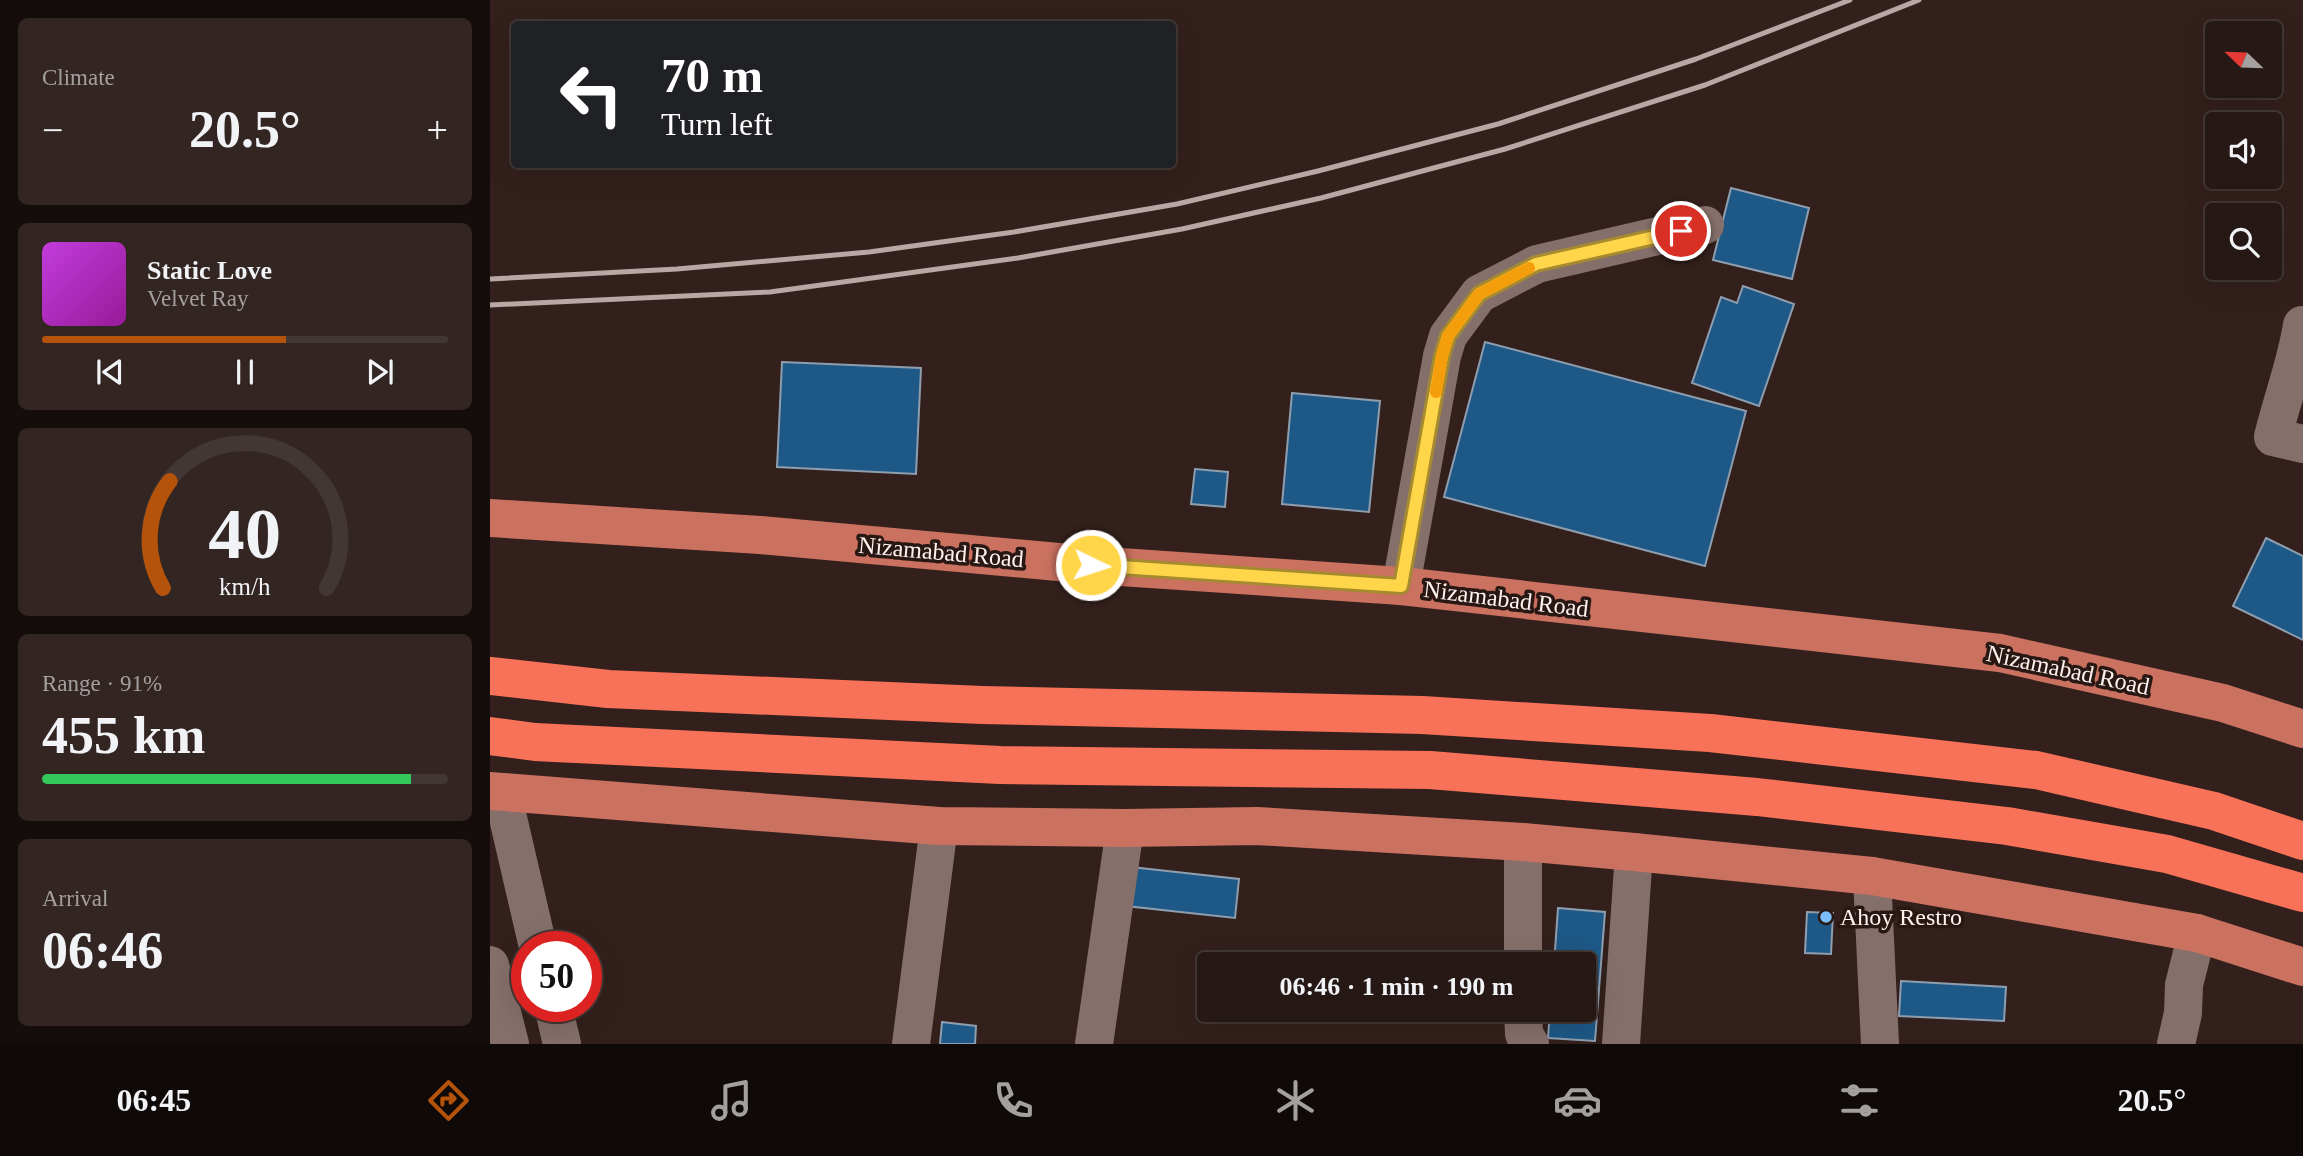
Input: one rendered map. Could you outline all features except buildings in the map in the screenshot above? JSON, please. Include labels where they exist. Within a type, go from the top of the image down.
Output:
[{"type":"highway","points":[[490,676],[608,689],[982,705],[1422,715],[1710,733],[2036,770],[2214,811],[2303,841]]},
{"type":"highway","points":[[490,736],[535,742],[1000,765],[1430,770],[1744,796],[2007,826],[2167,854],[2303,893]]},
{"type":"main road","name":"Nizamabad Road","points":[[490,519],[760,535],[1091,565],[1401,586],[2000,653],[2223,703],[2303,729]]},
{"type":"main road","points":[[496,792],[939,826],[1257,826],[1523,842],[1634,852],[1872,876],[2197,933],[2303,967]]},
{"type":"street","points":[[1401,586],[1442,356],[1448,336],[1479,294],[1536,264],[1704,225]]},
{"type":"street","points":[[2302,325],[2297,355],[2273,437],[2303,444]]},
{"type":"street","points":[[496,792],[534,931]]},
{"type":"street","points":[[911,1044],[939,826]]},
{"type":"street","points":[[1094,1044],[1125,828]]},
{"type":"street","points":[[1523,842],[1523,952]]},
{"type":"street","points":[[1621,1044],[1634,852]]},
{"type":"street","points":[[1872,876],[1881,1044]]},
{"type":"street","points":[[2176,1044],[2183,1013],[2185,985],[2197,933]]},
{"type":"street","points":[[490,965],[510,1044]]},
{"type":"street","points":[[557,1022],[562,1044]]},
{"type":"street","points":[[1523,1022],[1524,1034],[1530,1044]]},
{"type":"railway","points":[[490,279],[677,269],[869,252],[1014,232],[1177,204],[1498,124],[1696,59],[1850,0]]},
{"type":"railway","points":[[490,305],[770,292],[1018,258],[1182,229],[1321,198],[1505,149],[1705,85],[1919,0]]},
{"type":"slow traffic","points":[[1436,392],[1448,336],[1479,294],[1529,268]]},
{"type":"place","name":"Ahoy Restro","points":[[1826,917]]},
{"type":"route","points":[[1091,565],[1401,586],[1442,356],[1448,336],[1479,294],[1536,264],[1681,231]]}]
